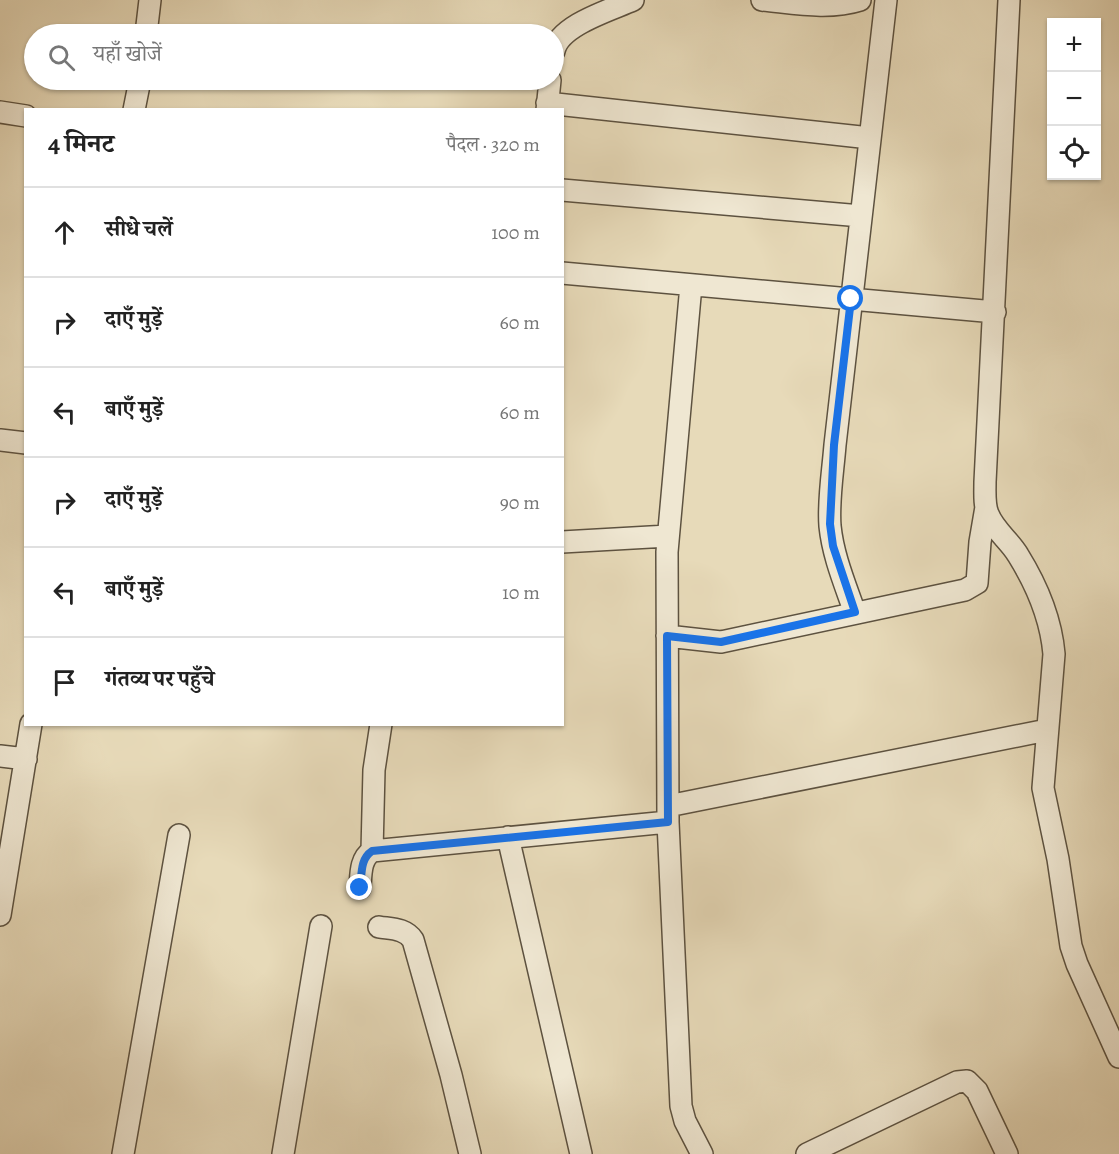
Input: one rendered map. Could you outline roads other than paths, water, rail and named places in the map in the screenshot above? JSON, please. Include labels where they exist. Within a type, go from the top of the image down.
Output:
[{"type":"street","points":[[147,24],[150,0]]},
{"type":"street","points":[[564,34],[576,26],[633,0]]},
{"type":"street","points":[[762,0],[829,5],[860,0]]},
{"type":"street","points":[[855,612],[833,546],[830,524],[834,445],[886,0]]},
{"type":"street","points":[[667,636],[721,642],[906,603],[972,587],[977,583],[980,542],[986,507],[985,482],[1009,0]]},
{"type":"street","points":[[134,108],[138,90]]},
{"type":"street","points":[[549,90],[547,106],[870,138]]},
{"type":"street","points":[[0,112],[24,116]]},
{"type":"street","points":[[564,190],[861,216]]},
{"type":"street","points":[[564,273],[995,312]]},
{"type":"street","points":[[691,285],[668,536],[668,814],[680,1095],[682,1114],[702,1154]]},
{"type":"street","points":[[0,440],[24,443]]},
{"type":"street","points":[[986,507],[991,520],[1018,555],[1032,581],[1053,635],[1054,654],[1043,788],[1058,859],[1071,946],[1119,1057]]},
{"type":"street","points":[[564,542],[668,536]]},
{"type":"street","points":[[0,915],[32,726]]},
{"type":"street","points":[[372,851],[374,770],[381,726]]},
{"type":"street","points":[[360,888],[363,861],[372,851],[508,837],[668,814],[1047,730]]},
{"type":"street","points":[[0,756],[26,759]]},
{"type":"street","points":[[123,1154],[179,835]]},
{"type":"street","points":[[508,837],[581,1154]]},
{"type":"street","points":[[283,1154],[321,926]]},
{"type":"street","points":[[379,927],[403,931],[409,935],[416,950],[452,1075],[470,1154]]},
{"type":"street","points":[[807,1154],[957,1082],[967,1081],[977,1091],[1006,1154]]}]
